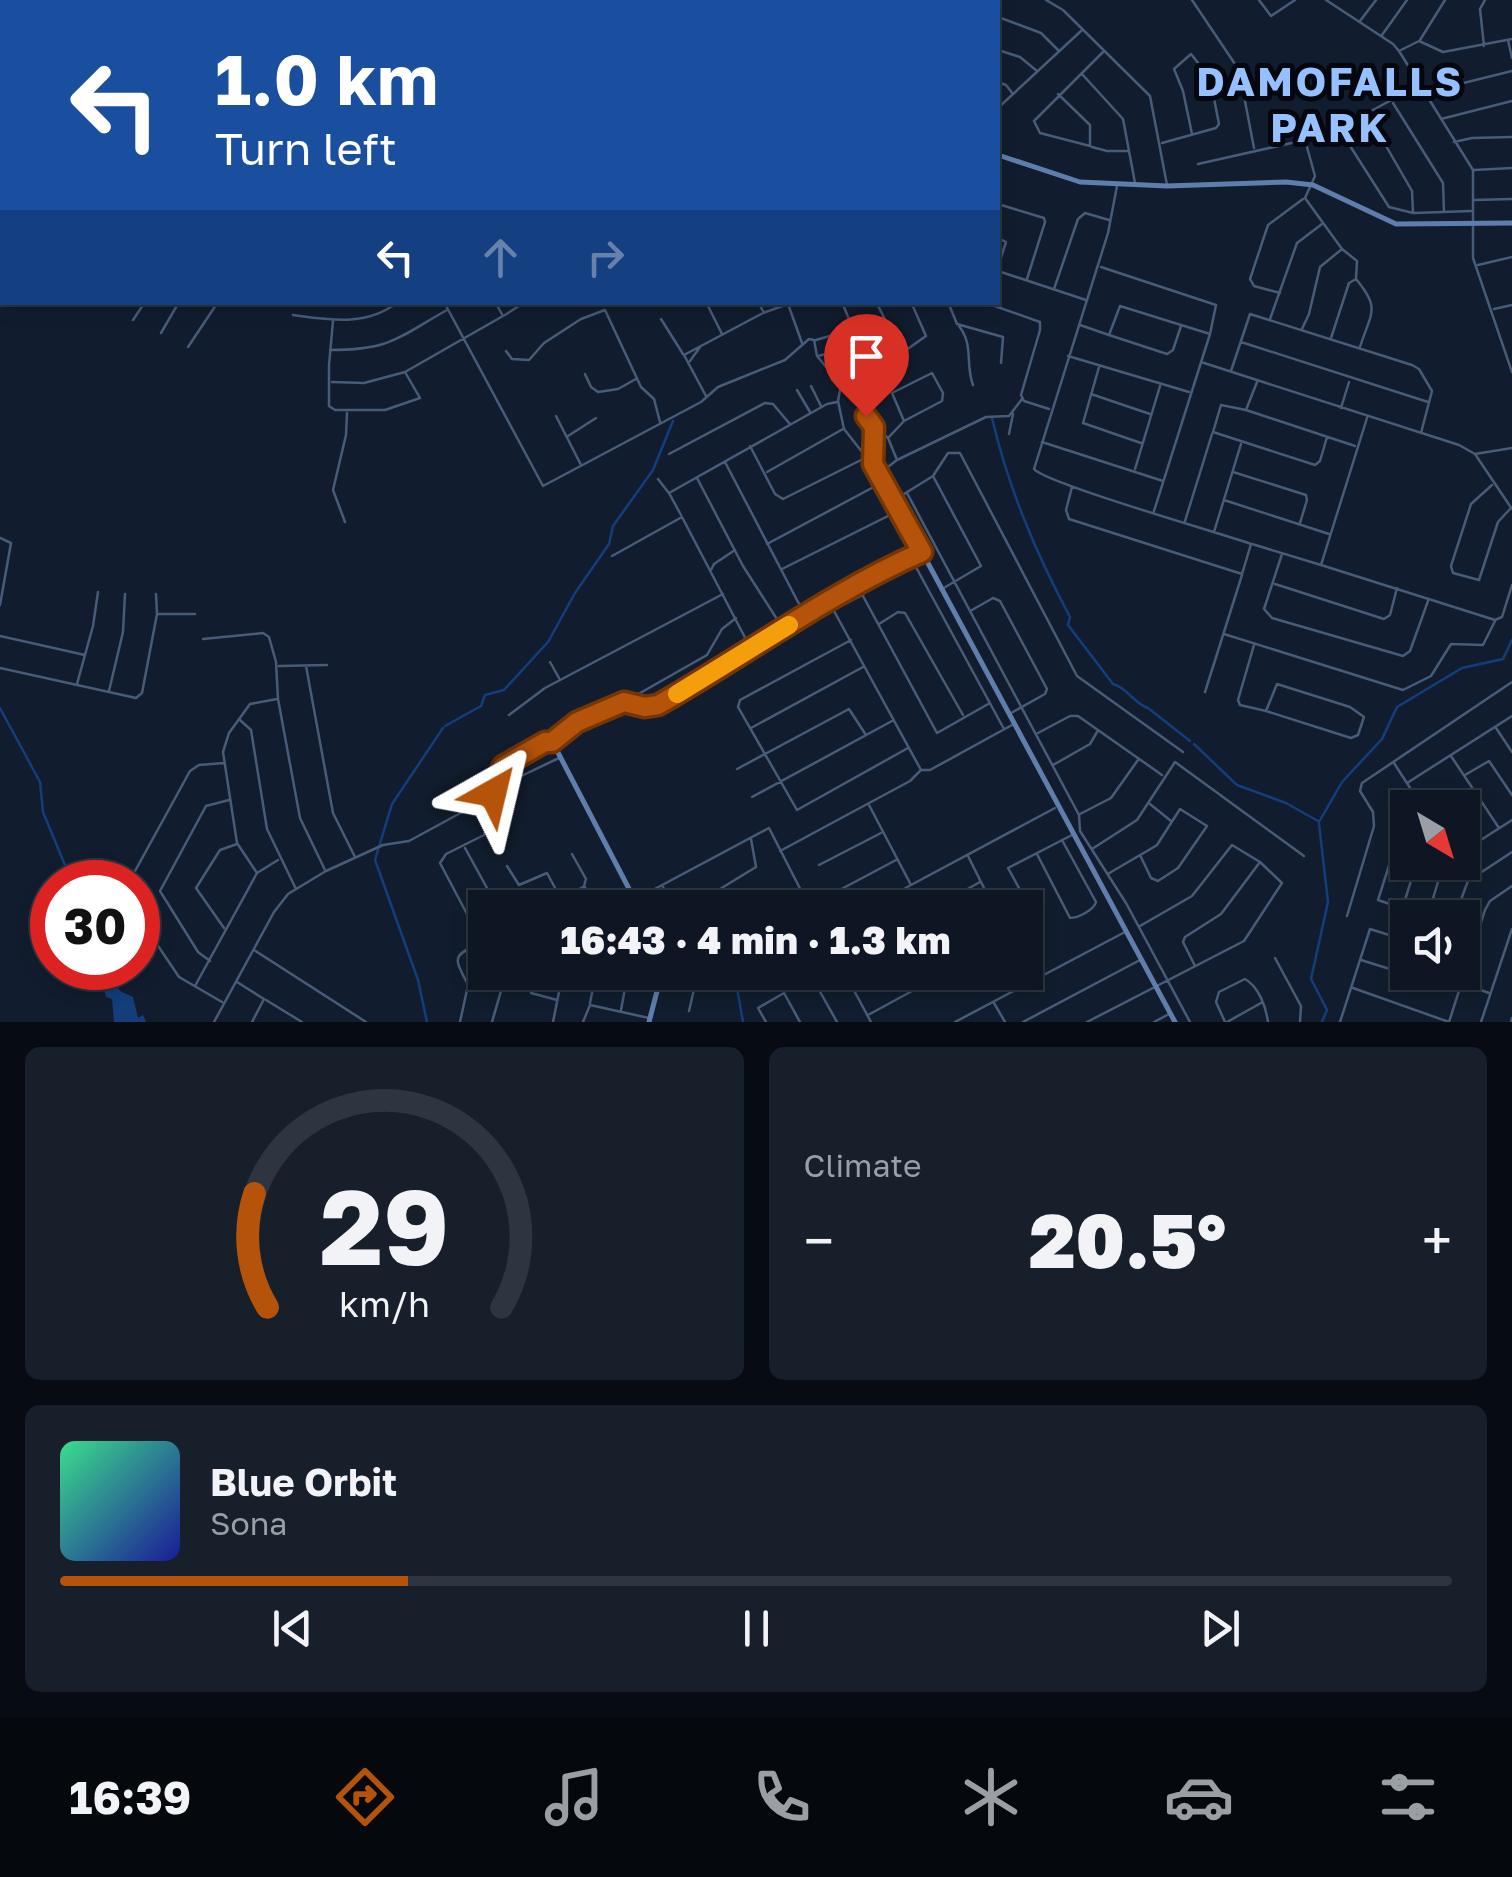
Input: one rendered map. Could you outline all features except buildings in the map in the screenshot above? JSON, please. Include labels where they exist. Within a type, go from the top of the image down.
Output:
[{"type":"street","points":[[539,0],[547,0]]},
{"type":"street","points":[[1192,0],[1239,70],[1254,149]]},
{"type":"street","points":[[1259,0],[1272,16],[1294,0]]},
{"type":"street","points":[[1326,0],[1399,51],[1472,170],[1471,245],[1512,372]]},
{"type":"street","points":[[1359,22],[1376,0]]},
{"type":"street","points":[[1382,36],[1407,0]]},
{"type":"street","points":[[1399,51],[1419,42],[1445,0]]},
{"type":"street","points":[[1484,46],[1480,9],[1485,0]]},
{"type":"street","points":[[1050,1],[1150,96],[1167,186]]},
{"type":"street","points":[[1000,17],[1041,33],[1060,52]]},
{"type":"street","points":[[1000,106],[1082,30]]},
{"type":"street","points":[[1419,42],[1443,52],[1510,40],[1512,58]]},
{"type":"street","points":[[1000,51],[1020,58],[1038,72]]},
{"type":"street","points":[[1104,51],[1037,117],[1035,128],[1042,134],[1107,151],[1130,151]]},
{"type":"street","points":[[1160,143],[1216,128],[1220,122],[1210,78],[1191,54],[1174,69],[1192,134]]},
{"type":"street","points":[[1425,92],[1512,70]]},
{"type":"street","points":[[1081,73],[1120,114],[1136,186]]},
{"type":"street","points":[[1000,83],[1013,95]]},
{"type":"street","points":[[1420,84],[1349,122],[1345,138],[1389,208],[1413,213],[1472,211]]},
{"type":"street","points":[[1058,94],[1090,125],[1090,146]]},
{"type":"street","points":[[1393,101],[1443,182],[1444,212]]},
{"type":"street","points":[[1440,119],[1512,101]]},
{"type":"street","points":[[1367,113],[1412,190],[1413,213]]},
{"type":"street","points":[[1454,142],[1512,137]]},
{"type":"street","points":[[1198,164],[1306,140],[1315,176],[1312,185],[1304,198],[1268,225],[1250,279],[1254,286],[1280,294]]},
{"type":"street","points":[[1000,156],[1080,182],[1136,186],[1286,182],[1312,185],[1396,224],[1512,223]]},
{"type":"street","points":[[1472,170],[1512,168]]},
{"type":"street","points":[[1117,185],[1088,300],[1034,464],[1036,473],[1495,620]]},
{"type":"street","points":[[1304,198],[1356,262],[1356,278],[1372,297],[1374,305],[1360,348]]},
{"type":"street","points":[[1473,200],[1512,199]]},
{"type":"street","points":[[1000,205],[1044,218],[1046,222],[1027,279]]},
{"type":"street","points":[[1054,289],[1078,219],[1085,213],[1110,221]]},
{"type":"street","points":[[1270,320],[1297,242],[1323,223]]},
{"type":"street","points":[[1000,239],[1006,242],[1000,262]]},
{"type":"street","points":[[1301,330],[1309,314],[1320,267],[1342,249]]},
{"type":"street","points":[[1477,265],[1512,257]]},
{"type":"street","points":[[1098,266],[1214,303],[1216,309],[1154,512]]},
{"type":"street","points":[[1000,270],[1088,300]]},
{"type":"street","points":[[1331,340],[1350,283],[1356,278]]},
{"type":"street","points":[[1491,310],[1512,304]]},
{"type":"street","points":[[133,320],[143,305]]},
{"type":"street","points":[[161,333],[177,305]]},
{"type":"street","points":[[188,347],[216,305]]},
{"type":"street","points":[[292,314],[334,320],[366,318],[380,315],[394,305]]},
{"type":"street","points":[[446,305],[543,486],[706,396],[760,368],[785,360],[802,344],[833,335]]},
{"type":"street","points":[[497,305],[503,316]]},
{"type":"street","points":[[329,382],[364,382],[405,372],[520,305]]},
{"type":"street","points":[[707,305],[722,335]]},
{"type":"street","points":[[759,305],[763,313]]},
{"type":"street","points":[[684,355],[783,305]]},
{"type":"street","points":[[789,305],[802,344]]},
{"type":"street","points":[[816,356],[857,339],[843,305]]},
{"type":"street","points":[[878,305],[902,352]]},
{"type":"street","points":[[841,384],[926,336],[912,305]]},
{"type":"street","points":[[949,305],[968,339],[967,366],[973,385]]},
{"type":"street","points":[[992,305],[1035,318],[1041,326],[1009,434]]},
{"type":"street","points":[[1109,335],[1120,306],[1210,334]]},
{"type":"street","points":[[330,350],[369,350],[394,343],[448,309]]},
{"type":"street","points":[[506,351],[512,359],[529,360],[544,343],[581,318],[607,309],[636,378],[654,399],[660,424]]},
{"type":"street","points":[[1230,372],[1250,314],[1360,348],[1419,369],[1432,388],[1421,433]]},
{"type":"street","points":[[661,319],[706,396]]},
{"type":"street","points":[[334,320],[329,382],[330,406],[335,410],[385,410],[420,398],[405,372]]},
{"type":"street","points":[[957,324],[1003,337],[1001,363]]},
{"type":"street","points":[[1078,324],[1168,354],[1181,326]]},
{"type":"street","points":[[814,340],[816,356],[841,384]]},
{"type":"street","points":[[1241,342],[1350,380],[1429,402]]},
{"type":"street","points":[[689,364],[701,346]]},
{"type":"street","points":[[1506,353],[1512,352]]},
{"type":"street","points":[[1068,356],[1191,393]]},
{"type":"street","points":[[1202,362],[1475,454],[1512,448]]},
{"type":"street","points":[[1100,366],[1083,423],[1142,443]]},
{"type":"street","points":[[888,438],[904,422],[942,401],[943,392],[932,373],[892,393],[904,422]]},
{"type":"street","points":[[584,374],[598,392],[618,389],[636,378]]},
{"type":"street","points":[[848,380],[874,427],[888,438],[897,460]]},
{"type":"street","points":[[1341,409],[1350,380]]},
{"type":"street","points":[[1246,410],[1258,382]]},
{"type":"street","points":[[841,384],[838,402],[844,429],[885,481],[1175,1022]]},
{"type":"street","points":[[1134,472],[1160,384]]},
{"type":"street","points":[[812,386],[822,407]]},
{"type":"street","points":[[797,390],[810,414]]},
{"type":"street","points":[[1091,394],[1151,414]]},
{"type":"street","points":[[1022,399],[1051,409]]},
{"type":"street","points":[[668,493],[790,424],[838,402]]},
{"type":"street","points":[[669,454],[765,403],[773,404],[790,424]]},
{"type":"street","points":[[1185,522],[1221,406],[1246,410],[1356,446]]},
{"type":"street","points":[[345,522],[333,490],[346,435],[347,412]]},
{"type":"street","points":[[880,473],[897,460],[986,417],[1014,413]]},
{"type":"street","points":[[556,416],[581,466]]},
{"type":"street","points":[[566,437],[596,418]]},
{"type":"street","points":[[1320,565],[1367,418]]},
{"type":"street","points":[[873,464],[874,427]]},
{"type":"street","points":[[766,472],[844,429]]},
{"type":"street","points":[[1213,432],[1315,465],[1320,461],[1327,437]]},
{"type":"street","points":[[1041,442],[1163,481]]},
{"type":"street","points":[[1214,532],[1242,443]]},
{"type":"street","points":[[750,446],[776,494],[783,499],[866,457]]},
{"type":"street","points":[[894,499],[933,476],[948,452],[960,453],[1077,676],[1183,752]]},
{"type":"street","points":[[1475,454],[1511,508],[1498,522],[1480,580],[1454,573],[1451,566],[1471,504],[1494,484]]},
{"type":"street","points":[[725,462],[781,570],[806,613],[815,621]]},
{"type":"street","points":[[1233,472],[1306,496],[1300,524]]},
{"type":"street","points":[[933,476],[981,566],[942,589]]},
{"type":"street","points":[[697,477],[770,614],[783,628]]},
{"type":"street","points":[[658,478],[752,650]]},
{"type":"street","points":[[767,544],[885,481]]},
{"type":"street","points":[[1072,487],[1066,510],[1068,519],[1242,574]]},
{"type":"street","points":[[907,493],[1079,814],[1078,826],[1090,850],[1140,927],[1190,1022]]},
{"type":"street","points":[[1224,500],[1331,534]]},
{"type":"street","points":[[781,570],[900,510]]},
{"type":"street","points":[[612,556],[682,518]]},
{"type":"street","points":[[0,538],[11,543],[0,605]]},
{"type":"street","points":[[1205,692],[1251,544]]},
{"type":"street","points":[[710,571],[736,549]]},
{"type":"street","points":[[624,702],[645,707],[658,705],[806,613],[922,552]]},
{"type":"street","points":[[1282,554],[1264,610],[1268,616],[1403,656],[1410,651],[1429,599]]},
{"type":"street","points":[[910,557],[1004,729]]},
{"type":"street","points":[[787,639],[863,594],[868,580]]},
{"type":"street","points":[[1273,583],[1384,619],[1390,616],[1397,588]]},
{"type":"street","points":[[1224,634],[1403,690],[1431,676],[1451,644],[1483,644],[1495,620],[1502,617],[1512,585]]},
{"type":"street","points":[[76,685],[98,592]]},
{"type":"street","points":[[109,692],[123,632],[126,594]]},
{"type":"street","points":[[0,668],[136,698],[140,695],[157,614],[156,594]]},
{"type":"street","points":[[509,715],[560,680],[723,594]]},
{"type":"street","points":[[863,594],[937,733],[990,703]]},
{"type":"street","points":[[971,610],[998,598],[1048,692],[1009,714]]},
{"type":"street","points":[[834,611],[921,770]]},
{"type":"street","points":[[878,625],[898,612],[905,613],[964,718]]},
{"type":"street","points":[[157,614],[194,614]]},
{"type":"street","points":[[214,1022],[274,912],[288,894],[326,871],[383,845],[410,840],[491,795],[503,766],[706,654],[722,629],[736,618]]},
{"type":"street","points":[[203,639],[263,632],[268,637],[300,818],[326,871]]},
{"type":"street","points":[[0,636],[85,655]]},
{"type":"street","points":[[851,640],[740,700],[738,707],[791,806],[798,810],[908,748]]},
{"type":"street","points":[[1254,645],[1238,703],[1351,738],[1358,735],[1364,717],[1350,707],[1276,684],[1266,710]]},
{"type":"street","points":[[550,662],[560,680]]},
{"type":"street","points":[[276,666],[327,665]]},
{"type":"street","points":[[306,666],[332,813],[356,858]]},
{"type":"street","points":[[750,728],[864,666]]},
{"type":"street","points":[[1346,916],[1374,826],[1373,812],[1360,787],[1512,682]]},
{"type":"street","points":[[257,873],[237,844],[224,744],[254,702],[278,699]]},
{"type":"street","points":[[737,769],[849,709],[867,736]]},
{"type":"street","points":[[1036,733],[1074,715],[1164,776]]},
{"type":"street","points":[[1407,783],[1512,716]]},
{"type":"street","points":[[239,720],[252,730],[267,830],[296,888]]},
{"type":"street","points":[[752,797],[893,720]]},
{"type":"street","points":[[780,851],[910,781],[921,770],[930,770],[1014,724]]},
{"type":"street","points":[[1495,727],[1512,752]]},
{"type":"street","points":[[1052,764],[1090,744],[1098,731]]},
{"type":"street","points":[[552,742],[630,890]]},
{"type":"street","points":[[1450,754],[1500,828]]},
{"type":"street","points":[[495,788],[558,758]]},
{"type":"street","points":[[1079,814],[1110,798],[1138,758]]},
{"type":"street","points":[[1393,761],[1412,790]]},
{"type":"street","points":[[1090,850],[1137,820],[1175,762],[1304,856]]},
{"type":"street","points":[[1464,776],[1489,762],[1512,796]]},
{"type":"street","points":[[141,860],[190,771],[200,765],[224,763]]},
{"type":"street","points":[[210,961],[198,952],[160,890],[206,805],[230,800]]},
{"type":"street","points":[[1148,803],[1172,822]]},
{"type":"street","points":[[468,916],[440,863],[446,854],[486,831],[474,804]]},
{"type":"street","points":[[869,804],[911,884]]},
{"type":"street","points":[[900,890],[1059,806]]},
{"type":"street","points":[[1108,874],[1157,844],[1182,808],[1207,826],[1174,872],[1158,881],[1152,880],[1140,855]]},
{"type":"street","points":[[1480,841],[1512,820]]},
{"type":"street","points":[[654,890],[769,828],[801,890]]},
{"type":"street","points":[[819,865],[882,832]]},
{"type":"street","points":[[1020,890],[1008,868],[1074,834]]},
{"type":"street","points":[[719,890],[756,868],[750,838]]},
{"type":"street","points":[[1036,854],[1070,918],[1074,918],[1096,902],[1062,840]]},
{"type":"street","points":[[225,929],[196,888],[220,850],[237,844]]},
{"type":"street","points":[[1087,1022],[1237,945],[1249,936],[1282,883],[1260,862],[1232,845],[1192,896],[1140,927]]},
{"type":"street","points":[[464,847],[488,890]]},
{"type":"street","points":[[1461,900],[1468,880],[1512,852]]},
{"type":"street","points":[[572,854],[586,880],[577,890]]},
{"type":"street","points":[[968,856],[984,890]]},
{"type":"street","points":[[195,986],[257,873],[280,858]]},
{"type":"street","points":[[841,890],[897,859]]},
{"type":"street","points":[[1195,966],[1185,937],[1222,914],[1260,862]]},
{"type":"street","points":[[1390,862],[1378,900],[1390,904]]},
{"type":"street","points":[[507,866],[520,885],[546,872],[556,890]]},
{"type":"street","points":[[966,890],[980,882]]},
{"type":"street","points":[[584,886],[587,890]]},
{"type":"street","points":[[662,886],[664,890]]},
{"type":"street","points":[[1480,929],[1490,901],[1512,886]]},
{"type":"street","points":[[1340,1022],[1370,929],[1390,935]]},
{"type":"street","points":[[1481,1022],[1512,929]]},
{"type":"street","points":[[1043,975],[1126,931]]},
{"type":"street","points":[[160,949],[177,974],[223,1002]]},
{"type":"street","points":[[460,1022],[468,985],[457,958],[468,949]]},
{"type":"street","points":[[253,950],[366,1022]]},
{"type":"street","points":[[1275,958],[1301,1006],[1300,1022]]},
{"type":"street","points":[[1023,1022],[1141,959]]},
{"type":"street","points":[[1360,960],[1390,969]]},
{"type":"street","points":[[1263,1002],[1226,1022],[1216,1002],[1218,992],[1245,980],[1263,1002],[1268,1022]]},
{"type":"street","points":[[235,981],[302,1022]]},
{"type":"street","points":[[1352,987],[1449,1022],[1460,990]]},
{"type":"street","points":[[492,1022],[501,990]]},
{"type":"street","points":[[532,990],[558,1000]]},
{"type":"street","points":[[553,1022],[560,990]]},
{"type":"street","points":[[583,1022],[593,990]]},
{"type":"street","points":[[621,1011],[625,990]]},
{"type":"street","points":[[590,1005],[650,1020],[658,990]]},
{"type":"street","points":[[689,1011],[694,990]]},
{"type":"street","points":[[819,990],[837,1022]]},
{"type":"street","points":[[853,990],[871,1022]]},
{"type":"street","points":[[868,1016],[915,990]]},
{"type":"street","points":[[955,1022],[1017,990]]},
{"type":"street","points":[[1480,990],[1490,994]]},
{"type":"street","points":[[766,1022],[758,1008],[784,993],[800,1022]]},
{"type":"street","points":[[252,1022],[264,999]]},
{"type":"street","points":[[994,1003],[1005,1022]]},
{"type":"street","points":[[1416,1022],[1419,1012]]},
{"type":"street","points":[[1154,1022],[1170,1013]]},
{"type":"water","points":[[104,990],[120,990],[133,997],[138,1018],[143,1015],[146,1022],[114,1022],[112,999],[106,997]]},
{"type":"waterway","points":[[992,418],[1015,496],[1070,617],[1068,625],[1113,684],[1190,741]]},
{"type":"waterway","points":[[445,726],[481,706],[485,695],[504,690],[548,642],[609,544],[613,526],[653,470],[673,421]]},
{"type":"waterway","points":[[1319,822],[1342,782],[1382,739],[1397,707],[1462,668],[1503,659],[1512,640]]},
{"type":"waterway","points":[[0,708],[40,782],[43,812],[63,860]]},
{"type":"waterway","points":[[427,1022],[418,980],[375,860],[392,804],[443,728]]},
{"type":"waterway","points":[[1194,744],[1237,785],[1286,803],[1318,821]]},
{"type":"waterway","points":[[1319,824],[1328,902],[1311,979],[1327,1010],[1322,1022]]},
{"type":"waterway","points":[[737,990],[743,1022]]},
{"type":"slow traffic","points":[[677,694],[789,625]]},
{"type":"district","name":"DAMOFALLS PARK","points":[[1330,104]]},
{"type":"route","points":[[493,793],[503,766],[545,742],[552,742],[577,722],[624,702],[645,707],[658,705],[806,613],[922,552],[873,464],[874,427],[866,416]]}]
